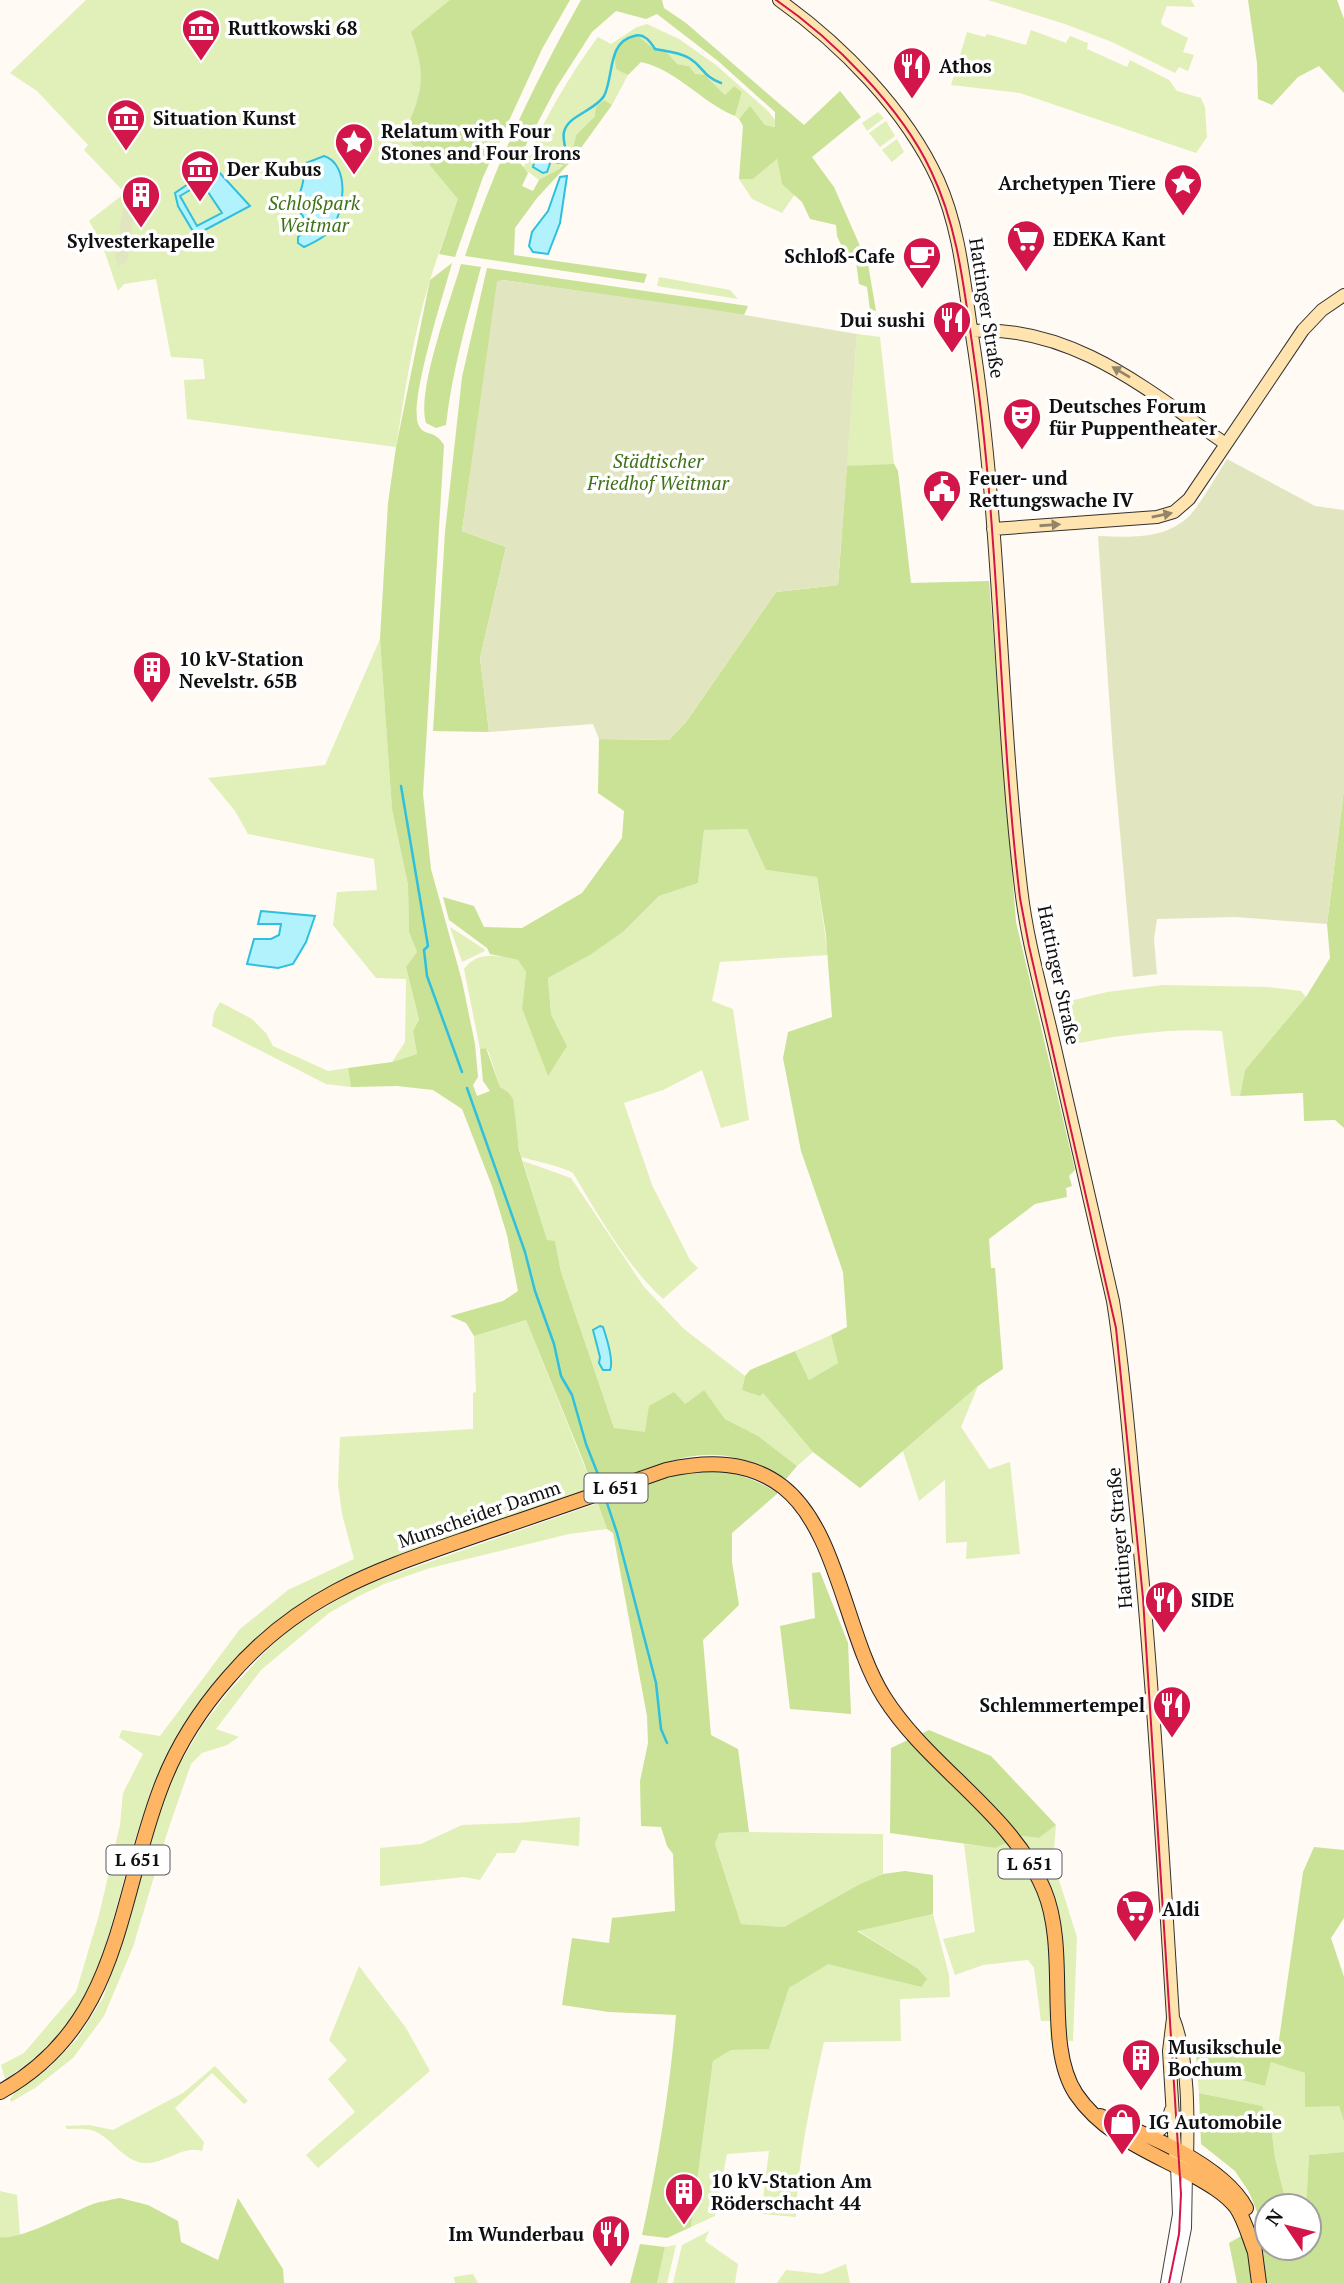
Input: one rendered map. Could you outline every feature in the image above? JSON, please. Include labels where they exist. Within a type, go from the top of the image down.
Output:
[{"type":"main road","name":"Hattinger Straße","points":[[779,0],[816,28],[856,67],[900,117],[928,160],[955,230],[983,402],[1019,866],[1026,920],[1118,1330],[1141,1556],[1173,2018],[1169,2051],[1172,2107],[1181,2161]]},
{"type":"main road","points":[[993,529],[1138,519],[1174,512],[1189,499],[1308,323],[1344,295]]},
{"type":"main road","points":[[972,331],[998,331],[1039,337],[1086,354],[1146,387],[1226,444]]},
{"type":"main road","name":"Munscheider Damm","points":[[1,2088],[40,2066],[70,2036],[87,2010],[106,1968],[154,1808],[171,1765],[206,1705],[253,1651],[307,1608],[355,1580],[666,1470],[704,1463],[742,1467],[770,1478],[784,1487],[805,1509],[825,1550],[860,1648],[883,1697],[913,1736],[1019,1847],[1044,1890],[1057,1940],[1059,2035],[1065,2068],[1075,2092],[1113,2132],[1181,2161]]},
{"type":"main road","name":"Hattinger Straße","points":[[1173,2018],[1178,2032],[1185,2079],[1181,2161]]},
{"type":"main road","points":[[1148,2136],[1162,2130],[1172,2107]]},
{"type":"main road","name":"L 651","points":[[1093,2113],[1148,2136],[1223,2195],[1237,2209],[1253,2247]]},
{"type":"main road","name":"L 651","points":[[1181,2161],[1228,2183],[1242,2200],[1250,2220],[1253,2239]]},
{"type":"main road","name":"L 651","points":[[1256,2262],[1259,2283]]},
{"type":"street","name":"Hattinger Straße","points":[[1175,2283],[1181,2161]]},
{"type":"street","name":"Hattinger Straße","points":[[1166,2283],[1176,2260]]},
{"type":"green space","name":"Schloßpark Weitmar","points":[[86,0],[549,0],[485,138],[442,244],[419,321],[396,447],[187,419],[184,380],[205,379],[203,359],[171,357],[156,279],[124,284],[118,291],[102,244],[89,221],[125,193],[84,150],[88,145],[37,91],[10,73]]},
{"type":"green space","points":[[450,0],[570,0],[542,49],[483,177],[455,257],[439,254],[458,199],[404,134],[421,84],[419,61],[411,32]]},
{"type":"green space","points":[[581,0],[662,0],[664,8],[686,23],[804,125],[840,91],[861,117],[812,157],[834,187],[868,264],[876,311],[870,310],[867,287],[859,284],[856,262],[844,251],[837,236],[836,225],[810,219],[802,202],[782,184],[777,159],[753,179],[739,179],[743,126],[739,119],[750,106],[765,125],[775,127],[775,112],[718,61],[657,14],[646,19],[616,11],[592,32],[556,88],[518,160],[528,173],[522,186],[533,191],[539,180],[559,169],[570,159],[576,135],[595,116],[596,107],[604,100],[612,105],[573,159],[537,198],[515,228],[514,255],[647,274],[644,283],[465,256],[517,125]]},
{"type":"green space","points":[[988,0],[1191,0],[1195,7],[1167,6],[1161,21],[1162,25],[1188,38],[1183,52],[1194,55],[1188,71],[1179,67],[1175,73],[1112,42]]},
{"type":"green space","points":[[1248,0],[1337,0],[1344,19],[1344,93],[1319,66],[1298,77],[1272,105],[1258,99],[1257,63]]},
{"type":"green space","points":[[647,24],[679,39],[716,65],[768,111],[775,120],[776,127],[765,125],[750,107],[739,119],[735,116],[742,92],[734,86],[725,95],[705,75],[695,75],[689,66],[677,64],[665,50],[653,48],[638,36],[616,68],[628,75],[612,105],[603,100],[595,116],[576,135],[570,158],[559,169],[539,180],[523,168],[557,100],[598,37],[611,44],[637,27]]},
{"type":"green space","points":[[1031,30],[1066,43],[1070,36],[1088,43],[1087,49],[1127,67],[1130,60],[1169,80],[1177,91],[1201,98],[1205,107],[1207,137],[1196,153],[1020,93],[951,85],[967,32],[985,37],[987,34],[1026,45]]},
{"type":"green space","points":[[638,36],[653,48],[665,50],[677,64],[689,66],[695,74],[705,75],[725,95],[734,86],[742,92],[735,116],[654,66],[641,62],[628,75],[616,69],[614,53],[627,38]]},
{"type":"green space","points":[[878,112],[884,118],[867,131],[862,123]]},
{"type":"green space","points":[[886,121],[895,136],[880,147],[869,133]]},
{"type":"green space","points":[[897,139],[904,152],[892,162],[882,150]]},
{"type":"green space","points":[[777,159],[782,184],[795,194],[782,213],[752,199],[739,179],[753,179]]},
{"type":"green space","points":[[133,204],[141,207],[141,210],[134,213],[127,262],[118,266],[115,255],[123,209]]},
{"type":"green space","points":[[452,263],[422,373],[417,414],[421,429],[437,437],[444,445],[423,794],[431,869],[462,981],[475,1044],[478,1077],[473,1085],[477,1096],[490,1091],[483,1081],[480,1049],[486,1048],[500,1087],[513,1099],[519,1150],[547,1240],[555,1241],[561,1272],[614,1428],[645,1432],[649,1406],[674,1392],[685,1404],[704,1390],[725,1419],[758,1436],[797,1466],[786,1479],[755,1464],[727,1456],[698,1455],[664,1463],[669,1478],[699,1471],[725,1472],[751,1479],[778,1493],[732,1533],[732,1562],[739,1605],[703,1640],[711,1735],[738,1749],[749,1832],[719,1833],[715,1844],[741,1924],[784,1927],[858,1885],[883,1874],[905,1871],[933,1875],[933,1914],[857,1931],[917,1968],[927,1979],[921,1987],[828,1964],[789,1988],[769,2049],[731,2050],[713,2061],[691,2227],[667,2238],[642,2235],[663,2125],[676,2015],[609,2012],[562,2005],[572,1938],[609,1943],[612,1918],[675,1911],[673,1854],[667,1846],[661,1827],[641,1826],[640,1781],[648,1743],[647,1716],[613,1533],[607,1529],[584,1463],[526,1320],[474,1336],[466,1323],[450,1316],[503,1301],[518,1291],[507,1235],[492,1186],[462,1109],[433,1090],[397,1086],[351,1087],[348,1068],[392,1062],[417,1054],[413,1031],[419,1020],[406,967],[417,952],[409,932],[408,885],[392,809],[380,639],[388,503],[396,447],[430,280]]},
{"type":"green space","points":[[461,264],[481,267],[456,365],[446,425],[436,428],[426,423],[426,390],[436,345]]},
{"type":"green space","points":[[487,268],[748,306],[744,315],[503,280],[498,282],[462,531],[506,547],[480,658],[489,732],[433,731],[445,532],[462,377]]},
{"type":"green space","points":[[659,277],[730,290],[738,299],[657,286]]},
{"type":"green space","name":"Städtischer Friedhof Weitmar","points":[[497,281],[709,309],[857,334],[838,585],[776,592],[686,722],[669,740],[599,739],[593,724],[489,732],[480,658],[506,547],[462,531]]},
{"type":"green space","points":[[857,334],[880,337],[894,464],[898,471],[841,539]]},
{"type":"green space","points":[[1227,459],[1315,506],[1344,510],[1344,789],[1327,924],[1235,917],[1157,919],[1154,939],[1157,974],[1133,977],[1113,754],[1098,536],[1145,536],[1178,525],[1197,507]]},
{"type":"green space","points":[[894,464],[898,471],[911,583],[989,581],[1016,922],[1075,1170],[1069,1176],[1072,1186],[1066,1188],[1067,1197],[1035,1204],[989,1239],[991,1268],[995,1268],[1003,1369],[978,1386],[860,1488],[813,1452],[763,1393],[760,1396],[742,1390],[745,1376],[750,1370],[795,1351],[809,1380],[838,1363],[831,1335],[847,1327],[843,1272],[801,1151],[783,1058],[788,1032],[832,1017],[826,935],[817,877],[766,870],[747,829],[704,830],[698,883],[659,896],[623,932],[590,955],[548,978],[551,1014],[567,1046],[548,1076],[522,1008],[526,972],[518,960],[490,954],[487,948],[449,920],[443,897],[474,906],[484,927],[522,928],[582,893],[622,838],[624,811],[598,793],[599,739],[669,740],[686,722],[776,592],[838,585],[847,466]]},
{"type":"green space","points":[[380,639],[392,809],[408,885],[409,932],[417,952],[406,967],[419,1021],[413,1031],[417,1054],[392,1062],[405,1042],[406,979],[376,978],[333,925],[337,892],[377,890],[374,859],[248,834],[235,811],[208,778],[325,765]]},
{"type":"green space","points":[[1344,789],[1344,1128],[1335,1120],[1304,1121],[1303,1093],[1240,1096],[1245,1070],[1306,997],[1330,958],[1327,924]]},
{"type":"green space","points":[[747,829],[766,870],[817,877],[828,955],[720,962],[712,1001],[733,1009],[749,1120],[721,1128],[702,1070],[663,1090],[624,1103],[652,1185],[690,1260],[698,1268],[663,1299],[625,1256],[573,1173],[521,1157],[508,1092],[500,1087],[486,1048],[480,1049],[464,969],[482,957],[496,956],[518,960],[526,972],[522,1008],[567,1046],[551,1014],[548,978],[590,955],[623,932],[659,896],[698,883],[704,830]]},
{"type":"green space","points":[[450,927],[484,949],[485,951],[462,962]]},
{"type":"green space","points":[[1163,985],[1269,987],[1301,991],[1306,997],[1245,1070],[1240,1096],[1231,1096],[1222,1031],[1145,1033],[1069,1045],[1058,1004],[1107,992]]},
{"type":"green space","points":[[220,1002],[252,1019],[266,1033],[273,1046],[328,1071],[348,1068],[351,1087],[326,1084],[212,1026],[214,1013]]},
{"type":"green space","points":[[523,1161],[571,1178],[644,1287],[684,1329],[745,1376],[742,1390],[763,1393],[813,1452],[797,1466],[758,1436],[725,1419],[704,1390],[645,1433],[614,1428],[561,1272],[555,1241],[547,1241]]},
{"type":"green space","points":[[526,1320],[593,1488],[408,1551],[362,1571],[317,1595],[276,1624],[236,1660],[193,1714],[158,1775],[136,1837],[100,1961],[79,2010],[50,2046],[5,2079],[1,2065],[24,2053],[76,1992],[99,1915],[120,1825],[123,1793],[143,1754],[119,1737],[122,1730],[160,1736],[240,1629],[288,1590],[354,1559],[342,1514],[338,1484],[340,1437],[473,1429],[473,1393],[476,1392],[474,1336]]},
{"type":"green space","points":[[831,1335],[838,1363],[809,1380],[795,1351]]},
{"type":"green space","points":[[978,1386],[961,1427],[989,1469],[1010,1462],[1020,1554],[966,1559],[967,1542],[946,1543],[945,1480],[919,1501],[903,1451]]},
{"type":"green space","points":[[598,1503],[607,1529],[569,1534],[430,1568],[384,1584],[329,1613],[261,1670],[216,1729],[239,1737],[227,1745],[202,1753],[191,1764],[133,1947],[104,2016],[73,2058],[35,2088],[11,2102],[10,2099],[16,2092],[51,2066],[77,2039],[103,1998],[129,1923],[162,1802],[175,1772],[202,1726],[230,1690],[267,1650],[295,1625],[361,1586]]},
{"type":"green space","points":[[820,1572],[848,1643],[851,1714],[790,1709],[780,1626],[815,1618],[812,1573]]},
{"type":"green space","points":[[929,1730],[991,1756],[1056,1825],[1039,1838],[1022,1836],[995,1848],[890,1833],[891,1748]]},
{"type":"green space","points":[[580,1817],[579,1846],[522,1840],[515,1853],[497,1853],[480,1880],[464,1877],[380,1886],[380,1848],[421,1844],[462,1825]]},
{"type":"green space","points":[[1056,1825],[1053,1861],[1077,1937],[1073,2041],[1050,2040],[1050,2021],[1041,2021],[1034,1968],[1028,1960],[983,1965],[955,1975],[943,1939],[975,1932],[964,1844],[995,1848],[1022,1836],[1039,1838]]},
{"type":"green space","points":[[719,1833],[883,1834],[883,1874],[858,1885],[784,1927],[741,1924],[715,1844]]},
{"type":"green space","points":[[1314,1847],[1344,1850],[1344,1918],[1331,1938],[1344,1977],[1344,2122],[1339,2106],[1305,2107],[1305,2073],[1271,2062],[1265,2086],[1197,2069],[1196,2053],[1227,2053],[1278,2047],[1303,1872]]},
{"type":"green space","points":[[933,1914],[949,1975],[950,1997],[900,1999],[901,2041],[824,2042],[802,2151],[796,2217],[761,2214],[769,2151],[727,2154],[715,2216],[691,2227],[713,2061],[731,2050],[769,2049],[789,1988],[828,1963],[921,1987],[917,1968],[857,1930]]},
{"type":"green space","points":[[359,1966],[406,2028],[430,2071],[318,2168],[306,2155],[355,2112],[328,2079],[347,2060],[329,2040]]},
{"type":"green space","points":[[1271,2061],[1305,2073],[1339,2106],[1344,2122],[1344,2152],[1309,2155],[1307,2192],[1284,2192],[1271,2126],[1262,2106],[1199,2093],[1197,2069],[1265,2086]]},
{"type":"green space","points":[[215,2066],[248,2101],[244,2104],[212,2073],[175,2108],[204,2142],[202,2151],[187,2151],[159,2161],[144,2163],[130,2158],[94,2131],[67,2129],[65,2126],[89,2125],[113,2130],[183,2093]]},
{"type":"green space","points":[[1199,2093],[1262,2106],[1271,2126],[1284,2192],[1253,2192],[1253,2202],[1235,2171],[1201,2144]]},
{"type":"green space","points":[[1344,2152],[1344,2283],[1237,2283],[1229,2243],[1253,2229],[1253,2262],[1323,2262],[1323,2192],[1307,2192],[1309,2155]]},
{"type":"green space","points":[[0,2191],[17,2195],[20,2235],[6,2239],[0,2237]]},
{"type":"green space","points":[[120,2198],[148,2205],[178,2221],[181,2242],[218,2260],[238,2198],[283,2269],[284,2283],[0,2283],[0,2237],[19,2235],[93,2204]]},
{"type":"green space","points":[[709,2231],[705,2241],[738,2264],[735,2283],[673,2283],[682,2245]]},
{"type":"green space","points":[[640,2244],[665,2247],[657,2283],[630,2283]]},
{"type":"green space","points":[[676,2245],[667,2283],[657,2283],[665,2247]]},
{"type":"green space","points":[[846,2264],[850,2283],[777,2283],[786,2270],[822,2274]]},
{"type":"green space","points":[[473,2274],[478,2283],[455,2283],[454,2277],[447,2278]]},
{"type":"water","points":[[543,151],[553,155],[547,172],[543,173],[533,167],[537,153]]},
{"type":"water","points":[[324,156],[338,168],[342,201],[336,221],[329,232],[304,247],[298,243],[298,237],[312,227],[297,209],[304,169],[306,163]]},
{"type":"water","points":[[218,171],[250,206],[203,231],[194,233],[178,206],[175,193],[200,176],[212,175]],"holes":[[[202,183],[222,213],[197,226],[180,196]]]},
{"type":"water","points":[[567,176],[560,223],[548,254],[533,252],[529,246],[532,232],[548,211],[560,177]]},
{"type":"water","points":[[261,911],[315,916],[306,942],[293,964],[278,968],[247,964],[254,939],[271,939],[279,935],[281,924],[258,924]]},
{"type":"water","points":[[603,1327],[609,1350],[610,1370],[603,1370],[599,1363],[593,1330]]},
{"type":"waterway","points":[[552,162],[563,163],[566,159],[566,126],[595,106],[604,96],[615,53],[625,40],[638,35],[644,37],[655,49],[689,58],[721,83]]},
{"type":"waterway","points":[[401,786],[428,946],[424,950],[427,976],[462,1072]]},
{"type":"waterway","points":[[467,1088],[525,1252],[535,1291],[554,1344],[561,1376],[572,1395],[586,1444],[603,1487]]},
{"type":"waterway","points":[[605,1497],[656,1683],[661,1729],[667,1743]]},
{"type":"tram line","points":[[776,0],[820,34],[864,76],[903,123],[940,192],[954,236],[963,281],[989,487],[1007,761],[1020,898],[1116,1328],[1143,1598],[1181,2194],[1179,2234],[1169,2283]]},
{"type":"place","name":"Ruttkowski 68","points":[[201,62]]},
{"type":"place","name":"Athos","points":[[912,100]]},
{"type":"place","name":"Situation Kunst","points":[[126,152]]},
{"type":"place","name":"Relatum with Four Stones and Four Irons","points":[[354,176]]},
{"type":"place","name":"Der Kubus","points":[[200,203]]},
{"type":"place","name":"Archetypen Tiere","points":[[1183,217]]},
{"type":"place","name":"Sylvesterkapelle","points":[[141,229]]},
{"type":"place","name":"EDEKA Kant","points":[[1026,273]]},
{"type":"place","name":"Schloß-Cafe","points":[[922,290]]},
{"type":"place","name":"Dui sushi","points":[[952,354]]},
{"type":"place","name":"Deutsches Forum für Puppentheater","points":[[1022,451]]},
{"type":"place","name":"Feuer- und Rettungswache IV","points":[[942,523]]},
{"type":"place","name":"10 kV-Station Nevelstr. 65B","points":[[152,704]]},
{"type":"place","name":"SIDE","points":[[1164,1634]]},
{"type":"place","name":"Schlemmertempel","points":[[1172,1739]]},
{"type":"place","name":"Aldi","points":[[1135,1943]]},
{"type":"place","name":"Musikschule Bochum","points":[[1141,2092]]},
{"type":"place","name":"IG Automobile","points":[[1122,2156]]},
{"type":"place","name":"10 kV-Station Am Röderschacht 44","points":[[684,2226]]},
{"type":"place","name":"Im Wunderbau","points":[[611,2268]]}]
